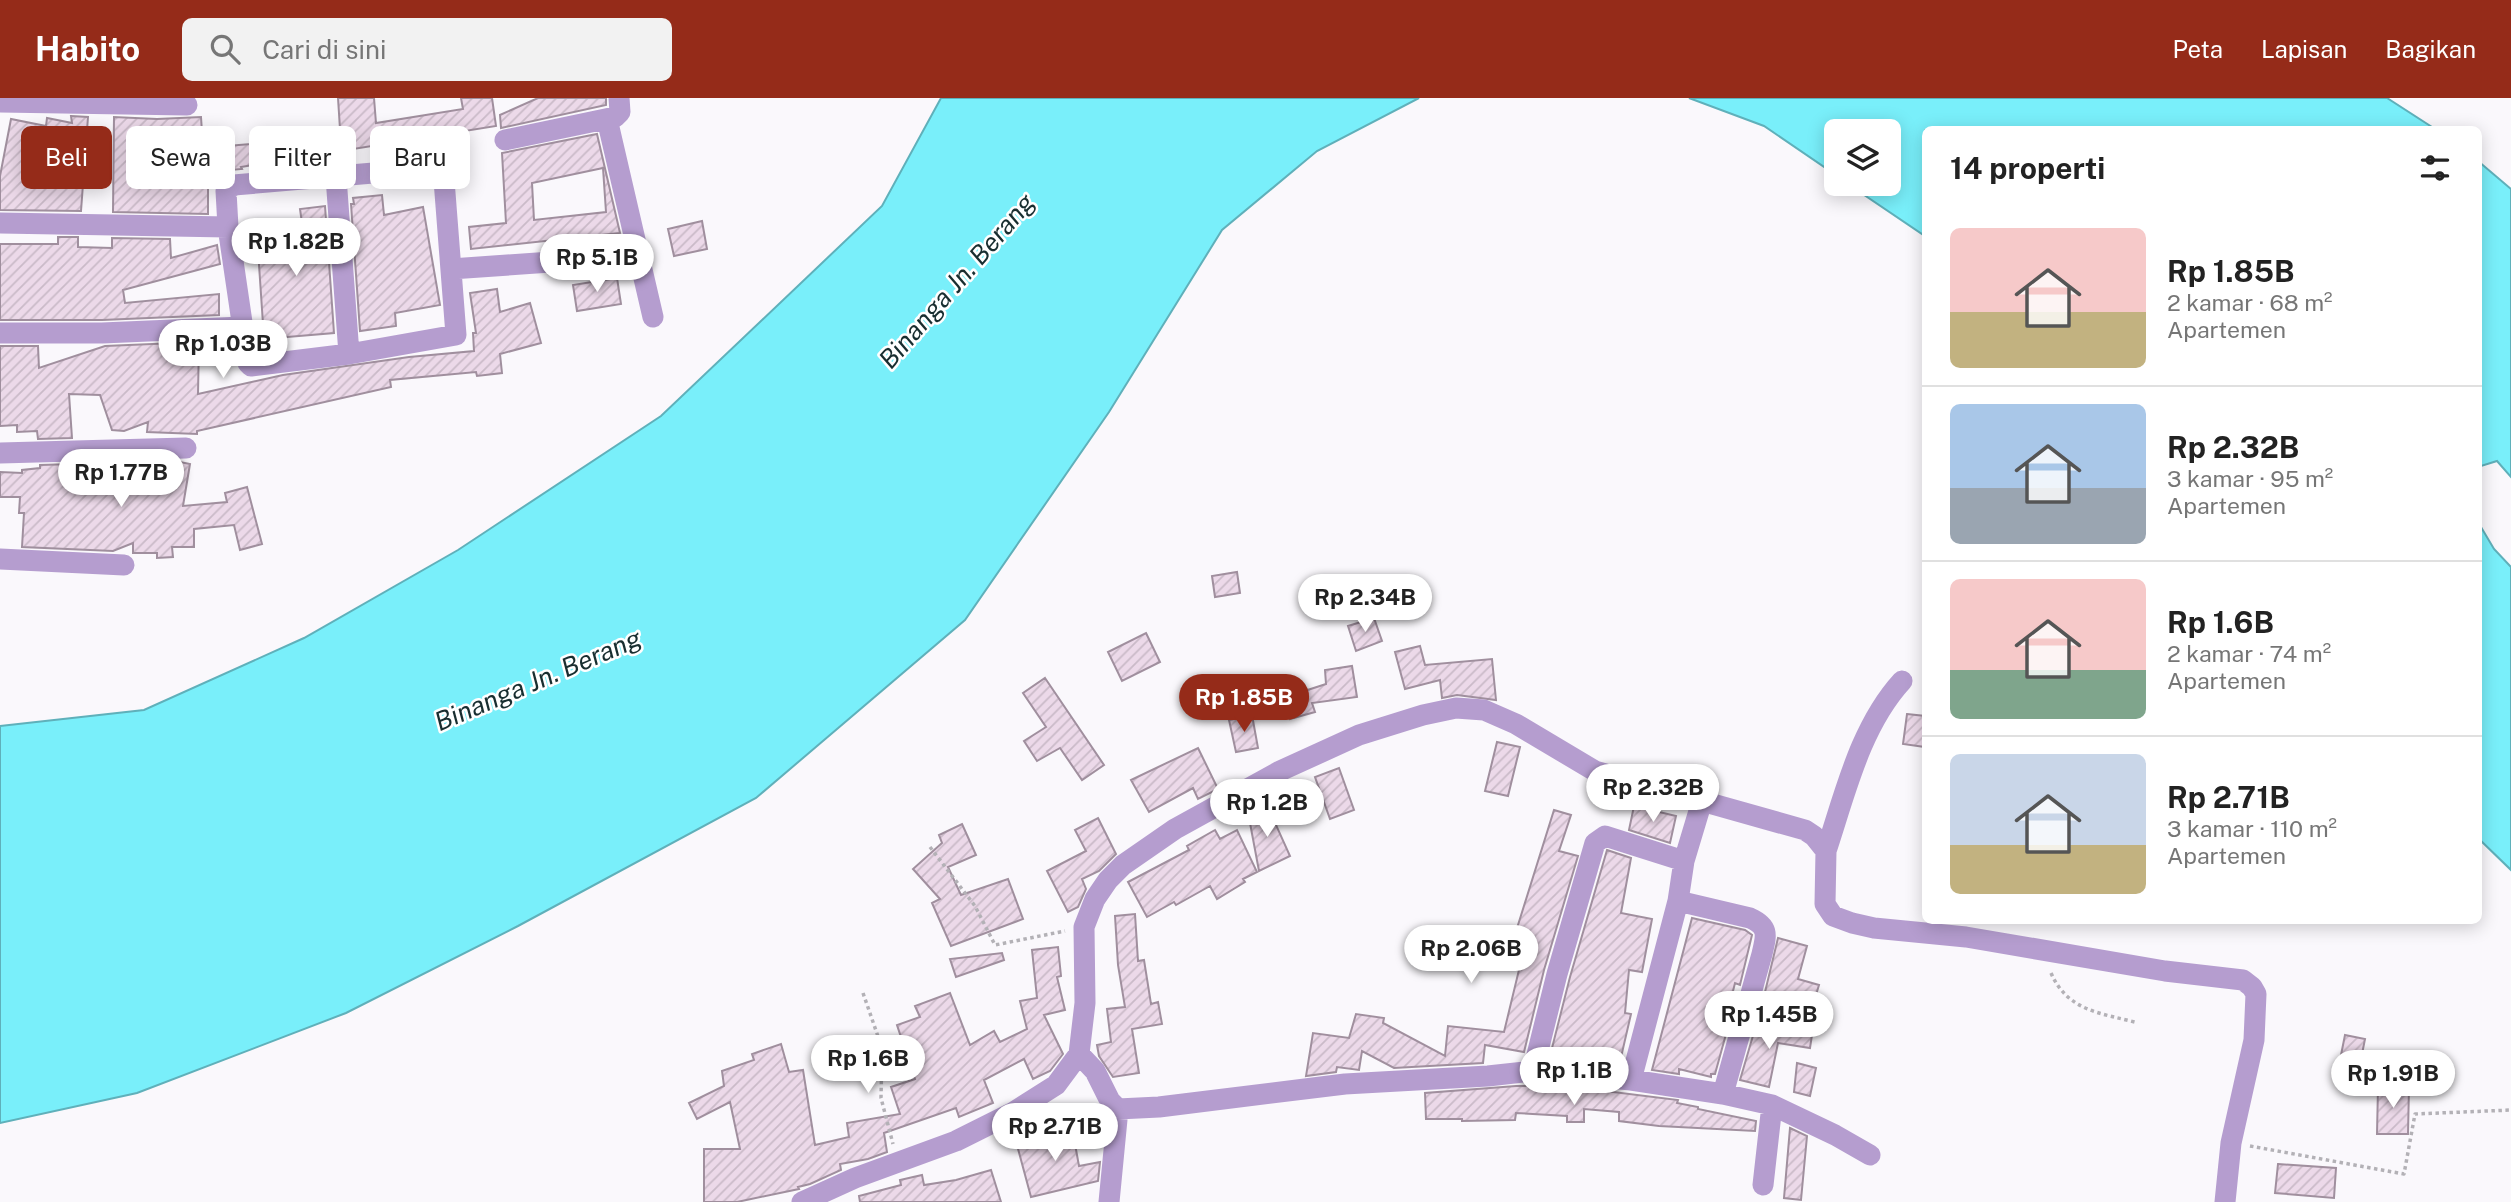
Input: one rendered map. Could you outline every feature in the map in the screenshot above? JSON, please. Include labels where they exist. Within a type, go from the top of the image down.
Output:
[{"type":"street","points":[[505,140],[615,117],[620,112],[618,98]]},
{"type":"street","points":[[0,102],[187,105]]},
{"type":"street","points":[[607,119],[653,317]]},
{"type":"street","points":[[249,184],[234,185],[226,191],[228,227],[242,327],[248,363],[251,366],[349,354],[456,335],[443,167],[356,175]]},
{"type":"street","points":[[337,189],[349,354]]},
{"type":"street","points":[[0,223],[228,227]]},
{"type":"street","points":[[451,269],[637,256]]},
{"type":"street","points":[[0,333],[102,333],[242,327]]},
{"type":"street","points":[[0,453],[186,448]]},
{"type":"street","points":[[0,559],[124,565]]},
{"type":"street","points":[[1902,681],[1885,700],[1853,769],[1826,851],[1825,904],[1833,916],[1874,928],[1966,937],[2165,971],[2243,980],[2252,987],[2256,995],[2254,1040],[2231,1143],[2225,1202]]},
{"type":"street","points":[[802,1202],[855,1178],[956,1141],[1012,1113],[1056,1085],[1079,1054],[1084,1003],[1084,927],[1095,899],[1108,880],[1123,865],[1175,829],[1280,771],[1359,735],[1423,715],[1456,708],[1484,709],[1516,724],[1595,771],[1805,830],[1814,836],[1826,851]]},
{"type":"street","points":[[1632,1080],[1678,901],[1684,861],[1702,802]]},
{"type":"street","points":[[1533,1071],[1557,974],[1595,843],[1605,836],[1684,861]]},
{"type":"street","points":[[1678,901],[1750,918],[1761,923],[1765,930],[1762,954],[1723,1094]]},
{"type":"street","points":[[1079,1054],[1095,1071],[1110,1101],[1118,1109],[1159,1107],[1345,1084],[1533,1071],[1632,1080],[1723,1094],[1772,1105],[1870,1155]]},
{"type":"street","points":[[1763,1185],[1772,1105]]},
{"type":"street","points":[[1109,1202],[1118,1109]]},
{"type":"path","points":[[930,847],[975,906],[995,946],[1084,927]]},
{"type":"path","points":[[2040,949],[2055,982],[2076,1006],[2138,1023]]},
{"type":"path","points":[[863,993],[882,1048],[881,1098],[898,1162]]},
{"type":"path","points":[[2231,1143],[2404,1174],[2415,1114],[2511,1110]]},
{"type":"water","name":"Binanga Jn. Berang","points":[[941,98],[1419,98],[1317,151],[1222,230],[1109,412],[965,620],[756,798],[518,926],[346,1013],[137,1093],[0,1123],[0,726],[144,710],[304,638],[458,550],[661,416],[882,206]]},
{"type":"water","points":[[1689,98],[2387,98],[2430,126],[1922,126],[1922,234],[1866,196],[1901,196],[1901,119],[1824,119],[1824,167],[1764,126]]},
{"type":"water","points":[[2482,164],[2511,189],[2511,477],[2497,461],[2482,466]]},
{"type":"water","points":[[2482,529],[2494,549],[2511,567],[2511,870],[2482,842]]},
{"type":"building","points":[[338,98],[374,98],[376,123],[463,109],[461,98],[492,98],[496,126],[470,130],[470,126],[370,126],[370,146],[356,149],[356,126],[340,126]]},
{"type":"building","points":[[538,98],[606,98],[606,105],[501,128],[500,115]]},
{"type":"building","points":[[71,116],[88,117],[87,126],[46,126],[47,118],[72,123]]},
{"type":"building","points":[[114,117],[201,117],[202,126],[126,126],[126,189],[208,189],[208,214],[113,212]]},
{"type":"building","points":[[11,119],[46,126],[21,126],[21,189],[83,189],[81,211],[0,210],[0,176]]},
{"type":"building","points":[[597,134],[620,233],[471,249],[469,227],[506,223],[502,153]],"holes":[[[603,168],[606,212],[534,220],[532,183]]]},
{"type":"building","points":[[249,144],[249,166],[235,170],[235,145]]},
{"type":"building","points":[[382,195],[384,215],[423,207],[440,305],[395,313],[396,326],[360,331],[351,204],[354,204],[353,198]]},
{"type":"building","points":[[325,206],[334,333],[264,339],[257,235],[302,223],[300,209]]},
{"type":"building","points":[[702,221],[707,249],[674,256],[668,229]]},
{"type":"building","points":[[58,237],[78,237],[78,247],[112,248],[112,238],[170,239],[171,258],[217,245],[220,264],[123,290],[125,303],[219,294],[219,315],[102,320],[0,320],[0,244],[58,244]]},
{"type":"building","points":[[617,278],[621,304],[577,311],[573,285]]},
{"type":"building","points":[[497,289],[500,312],[530,303],[541,343],[500,354],[502,373],[477,376],[476,372],[390,380],[391,387],[197,431],[197,434],[147,432],[148,422],[124,431],[112,430],[100,395],[69,394],[72,438],[38,439],[37,431],[17,432],[17,425],[0,426],[0,346],[38,346],[39,368],[105,346],[199,342],[198,394],[283,375],[409,357],[474,351],[473,333],[476,333],[470,293]]},
{"type":"building","points":[[175,461],[190,464],[183,506],[227,502],[225,493],[247,487],[262,544],[240,550],[234,525],[194,529],[194,547],[172,547],[173,557],[157,558],[157,553],[133,553],[133,543],[113,551],[22,547],[24,513],[19,513],[20,497],[0,497],[0,472],[22,473],[22,470],[40,468],[40,465],[74,464],[75,474],[112,466]]},
{"type":"building","points":[[1237,572],[1240,593],[1215,597],[1212,576]]},
{"type":"building","points":[[1374,618],[1382,641],[1356,651],[1348,626]]},
{"type":"building","points":[[1146,633],[1160,662],[1122,681],[1108,652]]},
{"type":"building","points":[[1420,646],[1425,665],[1492,659],[1496,700],[1457,695],[1442,698],[1440,680],[1405,689],[1395,652]]},
{"type":"building","points":[[1352,666],[1357,697],[1312,703],[1315,712],[1290,719],[1283,698],[1326,684],[1325,670]]},
{"type":"building","points":[[1045,678],[1104,765],[1082,780],[1060,748],[1037,761],[1024,741],[1046,727],[1023,693]]},
{"type":"building","points":[[1907,714],[1922,716],[1922,747],[1903,744]]},
{"type":"building","points":[[1252,715],[1258,748],[1236,752],[1229,720]]},
{"type":"building","points":[[1497,742],[1520,747],[1508,796],[1485,791]]},
{"type":"building","points":[[1198,748],[1218,789],[1198,799],[1193,788],[1149,812],[1131,780]]},
{"type":"building","points":[[1339,768],[1354,810],[1330,819],[1315,777]]},
{"type":"building","points":[[1267,805],[1290,856],[1259,871],[1250,823],[1252,822],[1248,814]]},
{"type":"building","points":[[1634,806],[1676,816],[1670,843],[1629,830]]},
{"type":"building","points":[[1554,810],[1571,815],[1559,851],[1578,856],[1544,970],[1524,1052],[1485,1045],[1483,1063],[1394,1068],[1362,1051],[1359,1070],[1337,1067],[1336,1072],[1306,1076],[1313,1033],[1349,1038],[1356,1014],[1384,1018],[1383,1023],[1445,1056],[1448,1026],[1504,1032],[1525,945],[1513,941]]},
{"type":"building","points":[[1098,818],[1116,854],[1099,871],[1082,879],[1086,889],[1078,907],[1068,912],[1047,871],[1086,851],[1075,830]]},
{"type":"building","points":[[962,824],[976,855],[948,867],[961,895],[1008,879],[1023,919],[951,946],[932,903],[940,899],[913,869],[942,843],[939,835]]},
{"type":"building","points":[[1215,830],[1220,839],[1237,830],[1257,872],[1217,899],[1210,886],[1147,917],[1128,882],[1189,850],[1187,846]]},
{"type":"building","points":[[1607,850],[1631,858],[1621,913],[1652,919],[1642,972],[1629,970],[1625,1013],[1631,1014],[1619,1066],[1591,1063],[1591,1060],[1552,1048]]},
{"type":"building","points":[[1135,914],[1138,961],[1144,960],[1151,1004],[1158,1002],[1162,1024],[1132,1029],[1139,1073],[1113,1077],[1099,1056],[1097,1045],[1111,1042],[1107,1009],[1125,1007],[1118,965],[1115,916]]},
{"type":"building","points":[[1692,918],[1745,930],[1752,935],[1740,985],[1735,983],[1727,1015],[1731,1016],[1715,1074],[1711,1074],[1711,1077],[1679,1069],[1679,1074],[1652,1070]]},
{"type":"building","points":[[1778,938],[1807,946],[1798,979],[1819,985],[1813,1005],[1765,992]]},
{"type":"building","points":[[1058,947],[1061,976],[1057,977],[1065,1010],[1044,1015],[1063,1054],[1050,1071],[1033,1079],[1024,1059],[984,1080],[993,1103],[959,1117],[956,1108],[884,1133],[887,1152],[840,1164],[841,1170],[798,1187],[799,1189],[737,1202],[704,1202],[704,1149],[740,1149],[730,1102],[697,1119],[689,1103],[724,1086],[722,1071],[754,1060],[752,1054],[781,1044],[789,1072],[803,1070],[815,1145],[849,1137],[847,1123],[900,1114],[891,1087],[915,1079],[897,1025],[920,1017],[915,1006],[950,993],[970,1045],[994,1031],[1000,1042],[1027,1029],[1020,1001],[1037,998],[1032,950]]},
{"type":"building","points":[[1002,953],[1004,960],[956,977],[950,959]]},
{"type":"building","points":[[1757,1022],[1812,1035],[1810,1048],[1778,1043],[1769,1087],[1740,1080]]},
{"type":"building","points":[[2345,1035],[2365,1039],[2359,1069],[2339,1065]]},
{"type":"building","points":[[1797,1063],[1816,1068],[1810,1096],[1794,1092]]},
{"type":"building","points":[[1516,1086],[1589,1089],[1678,1100],[1677,1103],[1698,1109],[1756,1121],[1755,1131],[1619,1121],[1619,1112],[1584,1109],[1584,1122],[1567,1122],[1567,1116],[1516,1113],[1515,1120],[1426,1119],[1425,1093]]},
{"type":"building","points":[[2378,1087],[2409,1087],[2408,1134],[2377,1134]]},
{"type":"building","points":[[1071,1122],[1079,1166],[1100,1162],[1098,1181],[1031,1197],[1017,1145],[1053,1136],[1051,1125]]},
{"type":"building","points":[[1790,1128],[1807,1136],[1801,1200],[1784,1198]]},
{"type":"building","points":[[2278,1164],[2336,1168],[2334,1198],[2275,1193]]},
{"type":"building","points":[[991,1170],[1001,1202],[860,1202],[859,1196],[901,1185],[900,1180],[922,1175],[924,1185],[956,1180]]}]
